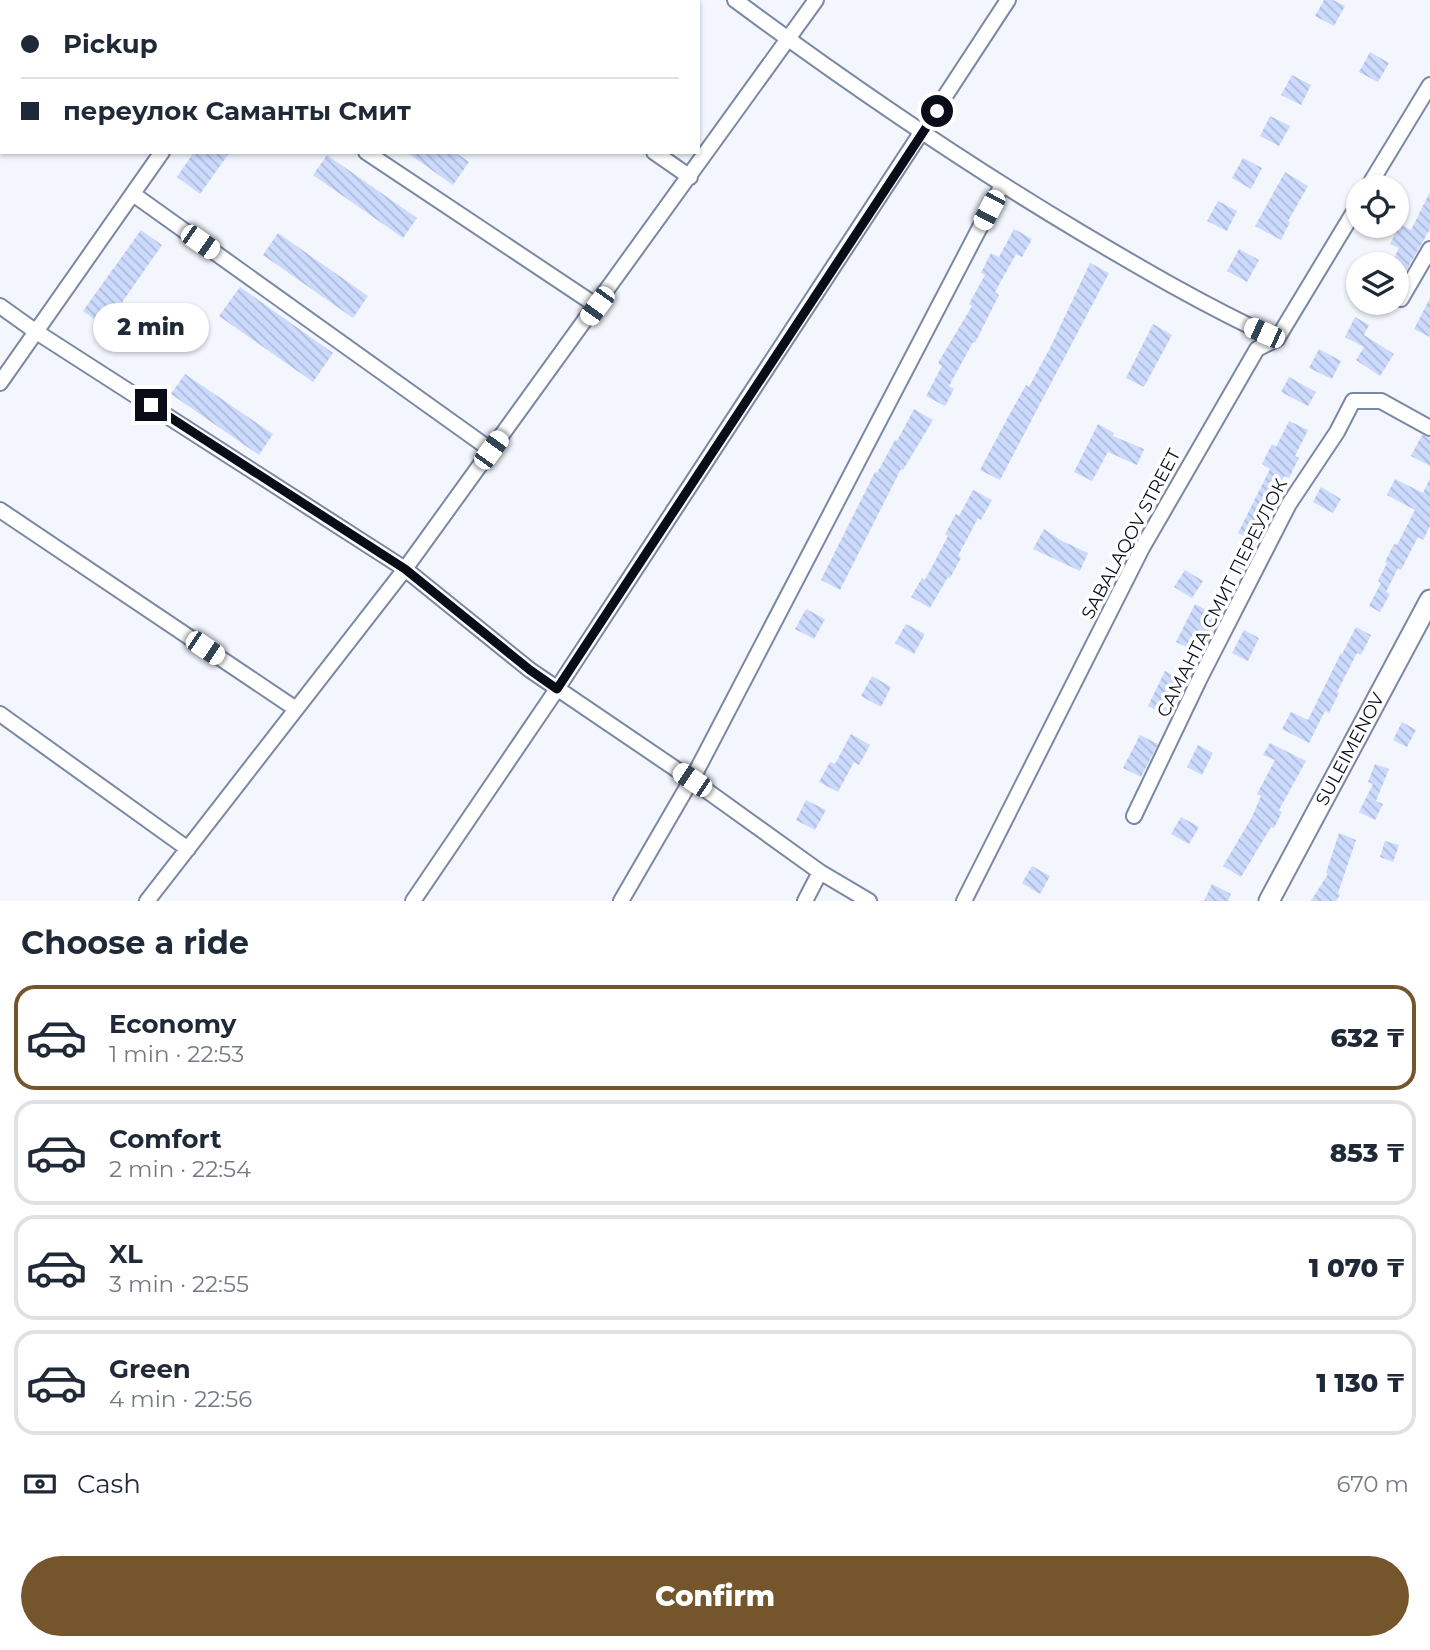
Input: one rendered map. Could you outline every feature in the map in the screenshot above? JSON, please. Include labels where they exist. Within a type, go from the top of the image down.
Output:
[{"type":"main road","name":"SULEIMENOV","points":[[1269,901],[1430,600]]},
{"type":"street","points":[[735,0],[922,134],[1002,185],[1141,268],[1277,339]]},
{"type":"street","points":[[147,901],[405,569],[817,0]]},
{"type":"street","points":[[412,901],[557,689],[1008,0]]},
{"type":"street","points":[[1375,175],[1430,85]]},
{"type":"street","points":[[0,383],[161,154]]},
{"type":"street","points":[[369,154],[597,306]]},
{"type":"street","points":[[657,154],[690,177]]},
{"type":"street","points":[[621,901],[692,780],[1002,185]]},
{"type":"street","points":[[132,194],[491,450]]},
{"type":"street","name":"SABALAQOV STREET","points":[[964,901],[1142,548],[1257,349],[1277,339],[1346,225]]},
{"type":"street","points":[[1409,285],[1430,249]]},
{"type":"street","points":[[0,306],[405,569],[530,670],[692,780],[820,872],[869,901]]},
{"type":"street","name":"САМАНТА СМИТ ПЕРЕУЛОК","points":[[1134,816],[1199,680],[1289,504],[1337,432],[1353,401],[1381,401],[1430,428]]},
{"type":"street","points":[[0,510],[296,709]]},
{"type":"street","points":[[0,714],[188,849]]},
{"type":"street","points":[[805,901],[820,872]]},
{"type":"building","points":[[1324,0],[1333,0],[1345,6],[1334,26],[1315,16]]},
{"type":"building","points":[[1370,52],[1389,63],[1378,82],[1359,72]]},
{"type":"building","points":[[1292,75],[1311,85],[1301,105],[1281,95]]},
{"type":"building","points":[[1270,116],[1290,126],[1279,146],[1260,136]]},
{"type":"building","points":[[193,154],[229,154],[200,194],[177,177]]},
{"type":"building","points":[[409,154],[458,154],[469,162],[453,185]]},
{"type":"building","points":[[327,155],[417,218],[403,238],[313,175]]},
{"type":"building","points":[[1243,158],[1262,168],[1251,189],[1232,178]]},
{"type":"building","points":[[1285,172],[1308,186],[1288,221],[1290,222],[1281,240],[1255,226]]},
{"type":"building","points":[[1430,192],[1430,229],[1409,265],[1409,252],[1397,252],[1399,248],[1390,244],[1393,238],[1409,238],[1409,229],[1411,230]]},
{"type":"building","points":[[1218,201],[1237,211],[1227,231],[1207,221]]},
{"type":"building","points":[[1014,229],[1032,239],[1022,257],[1016,254],[995,292],[999,295],[949,386],[954,389],[945,406],[926,396],[942,366],[938,363],[972,306],[969,304],[985,275],[981,273],[991,253],[999,257]]},
{"type":"building","points":[[141,230],[162,245],[105,327],[83,311]]},
{"type":"building","points":[[278,233],[368,296],[353,318],[263,255]]},
{"type":"building","points":[[1239,249],[1259,260],[1247,282],[1227,271]]},
{"type":"building","points":[[1090,263],[1109,273],[1000,480],[980,470],[1026,385],[1029,387],[1050,348]]},
{"type":"building","points":[[240,287],[333,353],[313,382],[219,316]]},
{"type":"building","points":[[1430,298],[1430,337],[1414,329]]},
{"type":"building","points":[[1355,317],[1369,325],[1364,335],[1394,354],[1380,376],[1356,360],[1364,347],[1345,337]]},
{"type":"building","points":[[1153,324],[1172,335],[1144,387],[1126,378]]},
{"type":"building","points":[[1319,349],[1341,361],[1332,379],[1309,368]]},
{"type":"building","points":[[185,374],[273,434],[259,455],[171,394]]},
{"type":"building","points":[[1289,377],[1316,392],[1308,406],[1281,392]]},
{"type":"building","points":[[914,409],[933,420],[903,470],[901,469],[840,590],[821,580],[875,472],[877,473],[895,440],[897,441]]},
{"type":"building","points":[[1289,421],[1308,430],[1295,456],[1299,458],[1289,478],[1284,476],[1260,523],[1264,525],[1241,578],[1227,571],[1244,536],[1238,533],[1270,469],[1262,464],[1272,444],[1276,447]]},
{"type":"building","points":[[1098,424],[1114,433],[1113,436],[1144,449],[1137,465],[1108,452],[1092,481],[1074,472]]},
{"type":"building","points":[[1422,435],[1430,438],[1430,466],[1411,456]]},
{"type":"building","points":[[1430,478],[1430,526],[1423,540],[1418,537],[1401,570],[1398,568],[1386,592],[1390,594],[1380,612],[1369,606],[1381,583],[1378,581],[1387,563],[1385,562],[1415,510],[1387,495],[1395,479],[1423,493]]},
{"type":"building","points":[[1321,487],[1341,499],[1333,513],[1313,502]]},
{"type":"building","points":[[973,490],[992,500],[981,520],[978,518],[958,556],[961,558],[930,608],[911,597],[922,578],[925,580],[948,536],[945,534],[956,514],[959,516]]},
{"type":"building","points":[[1044,529],[1088,553],[1080,571],[1033,549]]},
{"type":"building","points":[[1185,570],[1203,581],[1192,598],[1174,587]]},
{"type":"building","points":[[1195,604],[1220,617],[1201,654],[1176,642]]},
{"type":"building","points":[[806,609],[825,619],[814,639],[795,629]]},
{"type":"building","points":[[906,624],[925,634],[914,654],[895,643]]},
{"type":"building","points":[[1356,627],[1371,635],[1361,655],[1357,653],[1329,713],[1325,711],[1309,743],[1282,729],[1291,712],[1308,720]]},
{"type":"building","points":[[1244,630],[1259,638],[1248,661],[1232,653]]},
{"type":"building","points":[[1165,671],[1186,682],[1169,717],[1148,706]]},
{"type":"building","points":[[872,676],[891,687],[881,707],[861,696]]},
{"type":"building","points":[[1402,722],[1416,730],[1407,747],[1393,740]]},
{"type":"building","points":[[851,734],[870,745],[859,765],[854,762],[838,792],[819,782],[830,762],[835,764]]},
{"type":"building","points":[[1140,735],[1158,744],[1141,777],[1123,768]]},
{"type":"building","points":[[1270,743],[1306,761],[1279,810],[1282,812],[1274,828],[1271,827],[1241,877],[1223,866],[1252,817],[1261,796],[1257,794],[1275,760],[1263,755]]},
{"type":"building","points":[[1198,745],[1213,753],[1202,775],[1187,767]]},
{"type":"building","points":[[1375,764],[1389,769],[1376,801],[1383,804],[1375,820],[1359,812],[1373,784],[1368,782]]},
{"type":"building","points":[[806,800],[826,810],[815,830],[796,820]]},
{"type":"building","points":[[1181,817],[1199,827],[1189,844],[1171,834]]},
{"type":"building","points":[[1339,833],[1356,840],[1338,893],[1340,895],[1336,901],[1311,901],[1328,874],[1326,873]]},
{"type":"building","points":[[1385,841],[1399,845],[1393,862],[1380,857]]},
{"type":"building","points":[[1032,866],[1050,876],[1040,894],[1022,883]]},
{"type":"building","points":[[1212,884],[1231,894],[1228,901],[1204,901]]},
{"type":"route","points":[[151,405],[405,569],[557,689],[937,111]]}]
